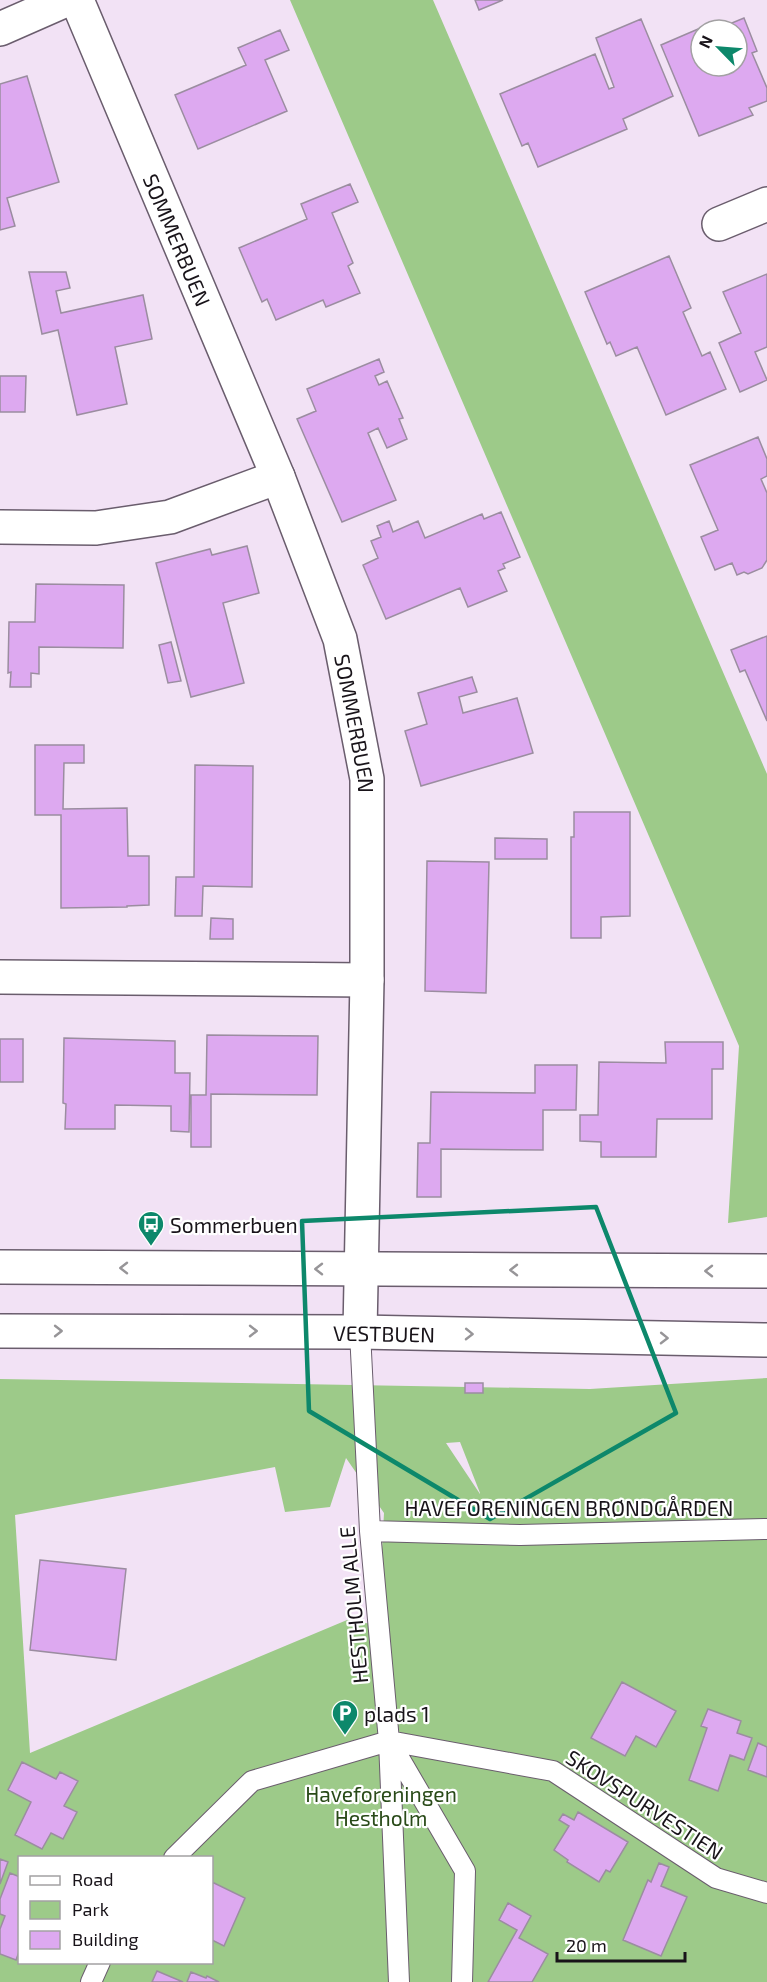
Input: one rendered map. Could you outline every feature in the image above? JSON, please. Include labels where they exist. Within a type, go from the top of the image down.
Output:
[{"type":"street","points":[[0,29],[66,0]]},
{"type":"street","name":"SOMMERBUEN","points":[[77,0],[278,477],[340,639],[367,778],[367,980],[360,1332]]},
{"type":"street","points":[[719,224],[767,204]]},
{"type":"street","points":[[0,527],[96,528],[170,518],[278,477]]},
{"type":"street","points":[[0,977],[367,980]]},
{"type":"street","points":[[0,1267],[767,1271]]},
{"type":"street","name":"VESTBUEN","points":[[0,1331],[360,1332],[767,1340]]},
{"type":"lane","name":"HESTHOLM ALLE","points":[[360,1332],[370,1531],[389,1741],[399,1982]]},
{"type":"lane","name":"HAVEFORENINGEN BRØNDGÅRDEN","points":[[370,1531],[520,1535],[767,1529]]},
{"type":"lane","points":[[175,1856],[252,1781],[389,1741],[465,1871],[462,1982]]},
{"type":"lane","name":"SKOVSPURVESTIEN","points":[[389,1741],[553,1770],[716,1878],[767,1893]]},
{"type":"lane","points":[[91,1982],[99,1964]]},
{"type":"highlighted area","points":[[596,1207],[676,1413],[490,1519],[309,1411],[302,1221]]},
{"type":"green space","points":[[290,0],[433,0],[767,774],[767,1217],[728,1223],[739,1046]]},
{"type":"green space","name":"Haveforeningen Hestholm","points":[[767,1378],[767,1982],[0,1982],[0,1379],[590,1389]],"holes":[[[460,1442],[480,1494],[446,1443]],[[346,1458],[384,1513],[378,1625],[347,1620],[30,1753],[15,1515],[275,1467],[285,1512],[330,1507]]]},
{"type":"building","points":[[475,0],[503,0],[479,10]]},
{"type":"building","points":[[641,19],[673,96],[623,119],[627,129],[538,167],[528,143],[522,146],[500,94],[595,54],[609,89],[614,87],[596,38]]},
{"type":"building","points":[[280,30],[289,50],[265,60],[287,111],[198,149],[175,95],[246,65],[238,48]]},
{"type":"building","points":[[749,31],[757,51],[752,53],[767,88],[767,101],[749,108],[753,115],[699,136],[661,45],[689,33],[689,78],[749,78]]},
{"type":"building","points":[[27,76],[59,182],[7,198],[15,226],[0,230],[0,84]]},
{"type":"building","points":[[350,184],[358,202],[332,213],[353,263],[348,266],[360,293],[326,307],[323,300],[276,320],[267,299],[262,302],[239,248],[307,219],[301,204]]},
{"type":"building","points":[[669,256],[691,308],[683,312],[702,356],[710,352],[726,389],[666,415],[637,347],[616,356],[610,342],[607,344],[585,292]]},
{"type":"building","points":[[29,272],[66,272],[70,288],[56,291],[61,313],[143,295],[152,339],[115,347],[127,404],[77,415],[58,330],[42,334]]},
{"type":"building","points":[[767,274],[767,347],[755,352],[767,380],[740,392],[719,343],[741,333],[723,292]]},
{"type":"building","points":[[379,359],[384,372],[375,376],[379,385],[387,381],[403,418],[399,419],[407,439],[387,448],[378,428],[368,433],[396,500],[342,522],[297,419],[316,411],[307,389]]},
{"type":"building","points":[[0,376],[26,376],[25,412],[0,412]]},
{"type":"building","points":[[758,437],[767,459],[767,476],[761,479],[767,493],[767,560],[762,568],[748,574],[744,572],[737,575],[732,563],[715,570],[701,537],[718,530],[690,465]]},
{"type":"building","points":[[501,512],[520,557],[503,564],[505,568],[498,571],[507,591],[468,607],[460,588],[386,619],[363,565],[378,558],[371,541],[381,537],[377,526],[389,521],[393,532],[418,521],[425,538],[482,514],[484,519]]},
{"type":"building","points":[[247,546],[259,593],[223,603],[244,683],[191,697],[156,563],[210,549],[212,555]]},
{"type":"building","points":[[36,584],[124,585],[123,648],[39,647],[39,674],[31,673],[31,687],[10,687],[9,622],[35,622]]},
{"type":"building","points":[[767,636],[767,721],[745,670],[740,672],[731,650]]},
{"type":"building","points":[[171,642],[181,681],[168,683],[159,645]]},
{"type":"building","points":[[472,677],[477,692],[459,697],[463,713],[517,698],[533,753],[421,786],[405,731],[427,724],[418,693]]},
{"type":"building","points":[[35,745],[84,745],[84,763],[64,763],[63,809],[127,808],[128,856],[149,856],[149,905],[61,908],[61,815],[35,815]]},
{"type":"building","points":[[195,765],[253,766],[252,887],[203,886],[202,916],[175,916],[176,877],[194,877]]},
{"type":"building","points":[[574,812],[630,812],[630,916],[601,917],[601,938],[571,938],[571,837],[574,837]]},
{"type":"building","points":[[495,838],[547,839],[547,859],[495,859]]},
{"type":"building","points":[[427,861],[489,862],[486,993],[425,991]]},
{"type":"building","points":[[211,918],[233,919],[233,939],[210,939]]},
{"type":"building","points":[[207,1035],[318,1036],[317,1095],[211,1094],[211,1147],[191,1147],[191,1095],[206,1095]]},
{"type":"building","points":[[64,1038],[175,1041],[175,1073],[190,1073],[189,1132],[171,1131],[171,1106],[115,1105],[115,1129],[65,1129]]},
{"type":"building","points":[[0,1039],[23,1039],[23,1082],[0,1082]]},
{"type":"building","points":[[665,1042],[723,1042],[723,1069],[712,1069],[712,1119],[657,1119],[656,1157],[601,1157],[601,1142],[580,1141],[580,1115],[598,1115],[599,1062],[666,1063]]},
{"type":"building","points":[[535,1065],[577,1065],[576,1110],[543,1110],[543,1150],[441,1149],[441,1197],[417,1197],[418,1143],[430,1143],[431,1092],[535,1093]]},
{"type":"building","points":[[465,1383],[483,1383],[483,1393],[465,1393]]},
{"type":"building","points":[[40,1560],[126,1569],[116,1660],[30,1650]]},
{"type":"building","points":[[622,1682],[676,1711],[656,1747],[636,1736],[625,1756],[591,1738]]},
{"type":"building","points":[[708,1709],[741,1721],[737,1733],[752,1738],[744,1760],[730,1755],[718,1791],[689,1780],[707,1728],[701,1726]]},
{"type":"building","points":[[758,1743],[767,1747],[767,1777],[748,1770]]},
{"type":"building","points":[[22,1762],[56,1779],[60,1772],[78,1781],[64,1806],[77,1812],[63,1839],[51,1833],[42,1849],[15,1835],[31,1802],[8,1790]]},
{"type":"building","points":[[578,1812],[628,1842],[610,1872],[606,1870],[599,1882],[567,1862],[568,1860],[554,1850],[569,1826],[559,1820],[563,1814],[574,1820]]},
{"type":"building","points":[[0,1859],[8,1862],[0,1884]]},
{"type":"building","points":[[659,1863],[669,1867],[661,1886],[687,1897],[661,1956],[623,1940],[648,1880],[651,1882]]},
{"type":"building","points":[[10,1873],[18,1876],[18,1954],[16,1960],[0,1954],[0,1929],[5,1916],[0,1914],[0,1899]]},
{"type":"building","points":[[213,1882],[245,1898],[224,1946],[213,1940]]},
{"type":"building","points":[[508,1903],[531,1916],[519,1938],[548,1954],[532,1982],[488,1982],[517,1930],[499,1920]]},
{"type":"building","points":[[157,1971],[183,1982],[152,1982]]},
{"type":"building","points":[[191,1972],[206,1978],[207,1976],[219,1982],[187,1982]]},
{"type":"place","name":"Sommerbuen","points":[[151,1247]]},
{"type":"place","name":"plads 1","points":[[345,1736]]}]
